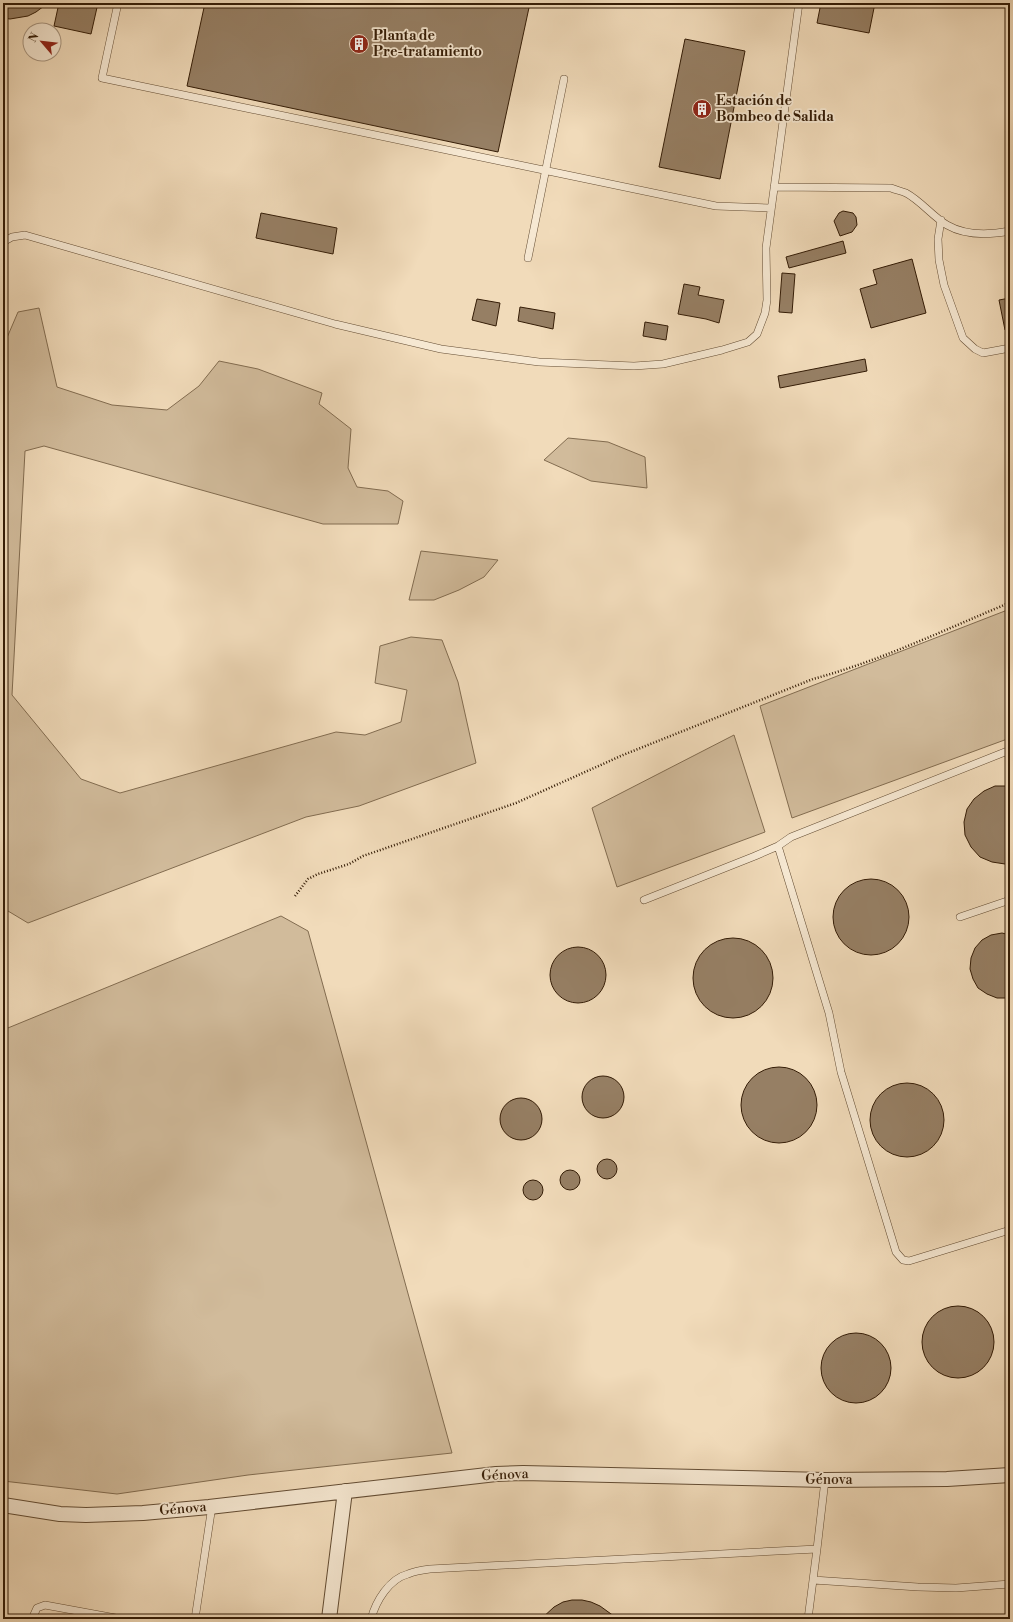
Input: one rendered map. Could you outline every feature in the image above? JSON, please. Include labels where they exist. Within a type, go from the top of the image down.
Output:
[{"type":"street","name":"Génova","points":[[3,1506],[60,1514],[86,1515],[143,1512],[345,1492],[496,1474],[523,1473],[825,1480],[947,1479],[1010,1475]]},
{"type":"street","points":[[329,1619],[345,1492]]},
{"type":"lane","points":[[118,3],[102,78],[716,206],[771,208]]},
{"type":"lane","points":[[3,242],[12,237],[31,237],[336,324],[441,349],[539,362],[634,366],[663,364],[722,350],[748,342],[757,334],[765,314],[767,300],[766,248],[799,3]]},
{"type":"lane","points":[[528,258],[564,79]]},
{"type":"lane","points":[[774,187],[891,188],[905,193],[913,198],[941,220],[956,229],[974,233],[996,234],[1010,231]]},
{"type":"lane","points":[[941,220],[938,239],[939,260],[944,285],[963,338],[975,349],[983,353],[1010,348]]},
{"type":"lane","points":[[644,900],[778,846],[791,838],[1010,750]]},
{"type":"lane","points":[[778,846],[829,1013],[841,1072],[896,1252],[903,1260],[909,1261],[1010,1230]]},
{"type":"lane","points":[[960,917],[1010,900]]},
{"type":"lane","points":[[808,1619],[825,1480]]},
{"type":"lane","points":[[195,1619],[212,1506]]},
{"type":"lane","points":[[371,1619],[374,1608],[380,1598],[394,1581],[406,1574],[430,1569],[817,1549]]},
{"type":"lane","points":[[812,1580],[941,1587],[1010,1584]]},
{"type":"lane","points":[[32,1619],[37,1608],[45,1605],[120,1619]]},
{"type":"path","points":[[295,896],[308,879],[318,874],[350,864],[364,856],[516,803],[623,754],[812,679],[838,673],[894,652],[1009,603]]},
{"type":"shaded area","points":[[39,308],[57,387],[112,405],[167,410],[199,386],[219,361],[258,369],[322,393],[319,404],[351,429],[348,468],[357,487],[388,491],[403,501],[398,524],[323,524],[44,446],[25,451],[12,695],[81,779],[120,793],[336,732],[365,735],[401,722],[407,690],[375,683],[380,646],[411,637],[442,640],[458,682],[476,763],[359,806],[306,817],[28,923],[3,908],[3,347],[18,312]]},
{"type":"shaded area","points":[[568,438],[608,442],[645,457],[647,488],[591,481],[544,460]]},
{"type":"shaded area","points":[[421,551],[498,560],[484,577],[459,590],[434,600],[409,600]]},
{"type":"shaded area","points":[[1010,609],[1010,738],[792,818],[760,706]]},
{"type":"shaded area","points":[[734,735],[765,832],[617,887],[592,808]]},
{"type":"shaded area","points":[[281,916],[308,931],[452,1453],[248,1475],[117,1494],[3,1481],[3,1030]]},
{"type":"building","points":[[3,3],[48,3],[28,16],[10,19],[3,18]]},
{"type":"building","points":[[59,3],[98,3],[91,34],[62,28],[62,22],[55,22]]},
{"type":"building","name":"Planta de Pre-tratamiento","points":[[205,3],[530,3],[498,152],[187,86]]},
{"type":"building","points":[[821,3],[875,3],[869,33],[817,23]]},
{"type":"building","name":"Estación de Bombeo de Salida","points":[[685,39],[745,51],[720,179],[659,167]]},
{"type":"building","points":[[843,211],[853,213],[856,217],[857,225],[852,232],[840,236],[834,221],[839,213]]},
{"type":"building","points":[[261,213],[337,228],[333,254],[256,238]]},
{"type":"building","points":[[843,241],[846,253],[789,268],[786,257]]},
{"type":"building","points":[[912,259],[926,313],[871,328],[860,289],[877,284],[873,270]]},
{"type":"building","points":[[782,273],[795,274],[792,313],[779,312]]},
{"type":"building","points":[[684,284],[700,287],[698,295],[724,300],[719,323],[678,314]]},
{"type":"building","points":[[1010,298],[1010,330],[1005,330],[999,300]]},
{"type":"building","points":[[477,299],[500,303],[496,326],[472,320]]},
{"type":"building","points":[[520,307],[555,313],[553,329],[518,321]]},
{"type":"building","points":[[645,322],[668,326],[666,340],[643,336]]},
{"type":"building","points":[[865,359],[867,371],[780,388],[778,376]]},
{"type":"building","points":[[995,786],[1010,786],[1010,863],[1005,864],[992,862],[980,857],[971,847],[965,835],[964,822],[967,809],[974,799],[984,791]]},
{"type":"building","points":[[871,879],[885,882],[898,890],[906,903],[909,917],[906,931],[898,944],[885,952],[871,955],[857,952],[844,944],[836,931],[833,917],[836,903],[844,890],[857,882]]},
{"type":"building","points":[[1002,933],[1010,935],[1010,998],[997,998],[978,988],[970,969],[971,958],[975,948],[982,940],[991,935]]},
{"type":"building","points":[[733,938],[748,941],[761,950],[770,963],[773,978],[770,993],[761,1006],[748,1015],[733,1018],[718,1015],[705,1006],[696,993],[693,978],[696,963],[705,950],[718,941]]},
{"type":"building","points":[[572,947],[584,947],[598,955],[606,969],[604,986],[598,995],[584,1003],[572,1003],[562,998],[555,991],[550,981],[550,969],[555,959],[562,952]]},
{"type":"building","points":[[771,1067],[787,1067],[800,1073],[811,1084],[817,1097],[815,1120],[800,1137],[787,1143],[771,1143],[758,1137],[743,1120],[741,1113],[741,1097],[747,1084],[764,1069]]},
{"type":"building","points":[[603,1076],[618,1082],[624,1097],[618,1112],[603,1118],[588,1112],[582,1097],[588,1082]]},
{"type":"building","points":[[900,1083],[914,1083],[928,1089],[938,1099],[944,1113],[944,1127],[938,1141],[928,1151],[914,1157],[900,1157],[886,1151],[876,1141],[870,1127],[870,1113],[876,1099],[886,1089]]},
{"type":"building","points":[[517,1098],[525,1098],[536,1104],[542,1115],[542,1123],[536,1134],[525,1140],[517,1140],[506,1134],[500,1123],[500,1115],[506,1104]]},
{"type":"building","points":[[607,1159],[614,1162],[617,1169],[614,1176],[607,1179],[600,1176],[597,1169],[600,1162]]},
{"type":"building","points":[[570,1170],[577,1173],[580,1180],[577,1187],[570,1190],[563,1187],[560,1180],[563,1173]]},
{"type":"building","points":[[533,1180],[540,1183],[543,1190],[540,1197],[533,1200],[526,1197],[523,1190],[526,1183]]},
{"type":"building","points":[[958,1306],[978,1312],[988,1322],[994,1342],[988,1362],[978,1372],[958,1378],[938,1372],[928,1362],[922,1342],[928,1322],[938,1312]]},
{"type":"building","points":[[856,1333],[869,1336],[881,1343],[888,1355],[891,1368],[888,1381],[881,1393],[869,1400],[856,1403],[843,1400],[831,1393],[824,1381],[821,1368],[824,1355],[831,1343],[843,1336]]},
{"type":"building","points":[[572,1600],[591,1602],[600,1606],[618,1619],[541,1619],[554,1607],[563,1602]]},
{"type":"place","name":"Planta de Pre-tratamiento","points":[[359,44]]},
{"type":"place","name":"Estación de Bombeo de Salida","points":[[702,109]]}]
